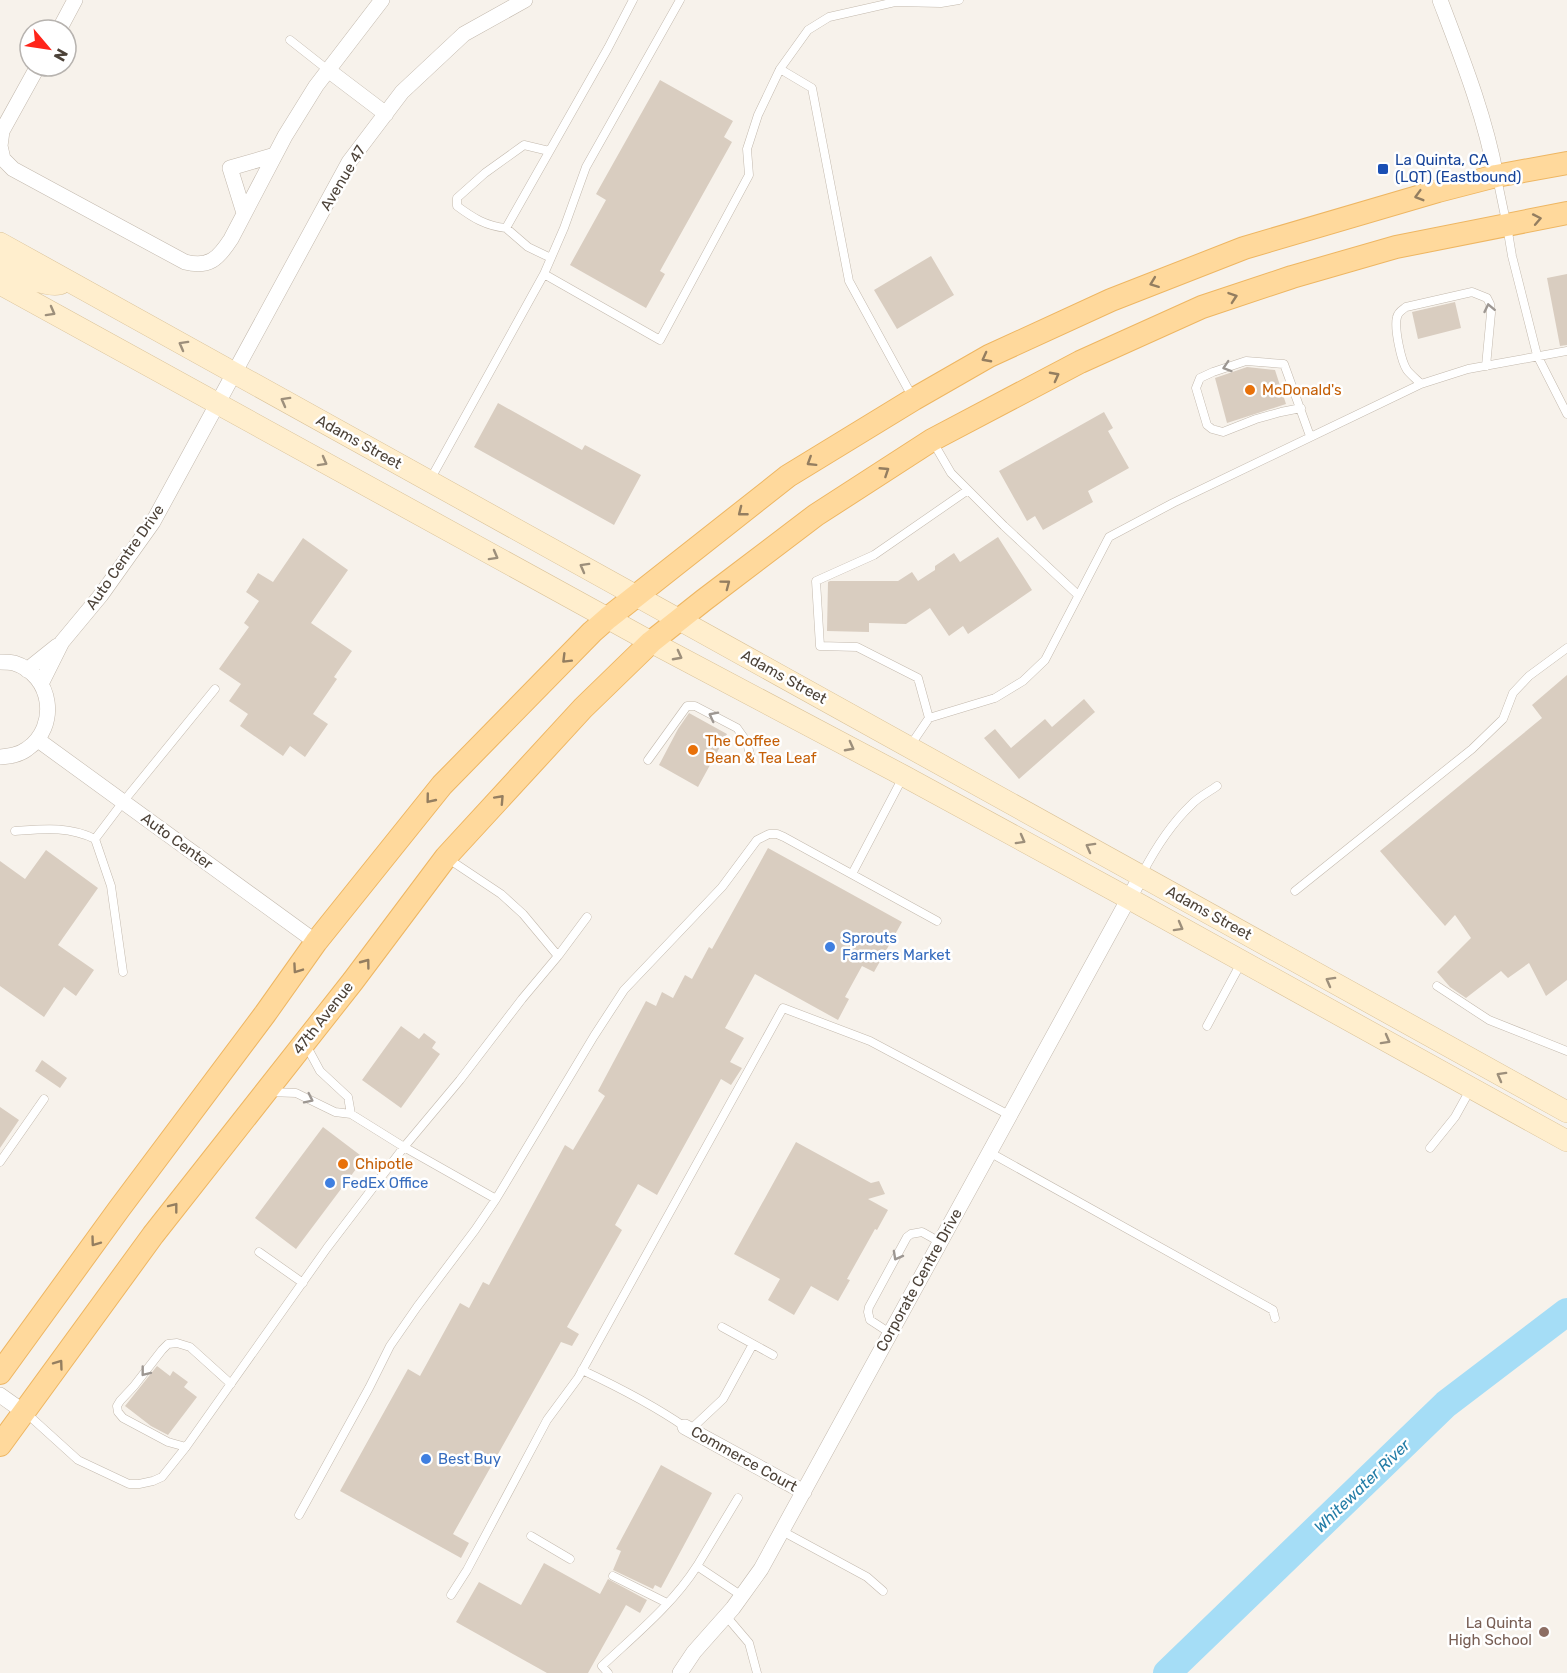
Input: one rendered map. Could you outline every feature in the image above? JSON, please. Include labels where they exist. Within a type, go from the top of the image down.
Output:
[{"type":"main road","points":[[0,1373],[316,942],[442,785],[592,632],[635,595],[788,476],[989,356],[1100,304],[1233,252],[1326,223],[1496,176],[1567,163]]},
{"type":"main road","name":"47th Avenue","points":[[0,1445],[153,1235],[446,858],[583,708],[651,642],[679,619],[816,515],[932,440],[1080,362],[1202,308],[1292,276],[1396,247],[1567,213]]},
{"type":"street","points":[[65,18],[75,0]]},
{"type":"street","points":[[31,78],[2,131],[0,146],[3,159],[14,169],[185,262],[198,266],[210,262],[222,253],[304,106],[381,0]]},
{"type":"street","name":"Avenue 47","points":[[217,404],[349,162],[402,92],[464,34],[525,0]]},
{"type":"street","points":[[1440,0],[1462,56],[1490,142],[1496,176]]},
{"type":"street","points":[[328,70],[386,114]]},
{"type":"street","points":[[244,213],[230,168],[275,155]]},
{"type":"street","name":"Adams Street","points":[[0,243],[1560,1108]]},
{"type":"street","points":[[0,263],[32,279],[53,285],[70,282]]},
{"type":"street","name":"Adams Street","points":[[0,284],[651,642],[1128,898],[1567,1141]]},
{"type":"street","name":"Auto Centre Drive","points":[[27,670],[62,642],[101,595],[153,522],[217,404]]},
{"type":"street","name":"Auto Centre Drive","points":[[41,684],[62,642]]},
{"type":"street","points":[[0,662],[14,663],[27,670],[41,684],[47,698],[48,712],[45,727],[38,740],[26,750],[13,756],[0,757]]},
{"type":"street","name":"Auto Center","points":[[38,740],[316,942]]},
{"type":"street","name":"Corporate Centre Drive","points":[[680,1673],[694,1652],[726,1616],[761,1569],[1141,876]]},
{"type":"street","points":[[0,1395],[24,1412]]},
{"type":"street","name":"Commerce Court","points":[[688,1428],[804,1492]]},
{"type":"lane","points":[[506,228],[633,0]]},
{"type":"lane","points":[[429,481],[544,274],[564,228],[586,167],[680,0]]},
{"type":"lane","points":[[544,274],[660,339],[749,175],[747,149],[758,115],[780,69],[808,30],[829,17],[895,3],[941,3],[959,0]]},
{"type":"lane","points":[[290,40],[328,70]]},
{"type":"lane","points":[[780,69],[812,88],[849,281],[914,399]]},
{"type":"lane","points":[[549,151],[524,145],[485,172],[458,198],[457,206],[469,216],[492,227],[506,228],[528,247],[551,258]]},
{"type":"lane","points":[[1496,176],[1512,256],[1537,355],[1567,414]]},
{"type":"lane","points":[[1421,384],[1408,372],[1404,364],[1396,327],[1399,312],[1406,307],[1472,292],[1487,298],[1491,313],[1486,366]]},
{"type":"lane","points":[[909,747],[929,718],[995,698],[1023,681],[1045,660],[1108,537],[1310,436],[1421,384],[1467,369],[1567,351]]},
{"type":"lane","points":[[1301,408],[1264,417],[1222,432],[1207,425],[1196,388],[1200,378],[1246,361],[1284,364],[1301,408],[1310,436]]},
{"type":"lane","points":[[932,440],[951,473],[1078,595]]},
{"type":"lane","points":[[929,718],[918,678],[857,647],[820,646],[816,581],[874,555],[968,490]]},
{"type":"lane","points":[[1295,891],[1472,749],[1503,719],[1514,693],[1529,676],[1567,648]]},
{"type":"lane","points":[[94,839],[215,689]]},
{"type":"lane","points":[[648,760],[687,706],[695,706],[737,728],[747,742],[750,755]]},
{"type":"lane","points":[[852,874],[904,776]]},
{"type":"lane","points":[[1141,876],[1170,826],[1192,803],[1217,786]]},
{"type":"lane","points":[[15,831],[46,828],[80,832],[94,839],[111,886],[123,972]]},
{"type":"lane","points":[[299,1515],[369,1389],[390,1346],[496,1198],[615,1003],[648,964],[722,887],[758,840],[769,834],[777,834],[937,921]]},
{"type":"lane","points":[[446,858],[501,894],[523,914],[558,956]]},
{"type":"lane","points":[[24,1412],[78,1460],[129,1484],[146,1483],[162,1477],[404,1147],[460,1080],[587,917]]},
{"type":"lane","points":[[1207,1026],[1242,962]]},
{"type":"lane","points":[[1437,986],[1489,1020],[1567,1051]]},
{"type":"lane","points":[[451,1595],[467,1570],[547,1420],[582,1371],[783,1008],[870,1041],[1010,1115]]},
{"type":"lane","points":[[304,1042],[320,1071],[348,1097],[351,1114]]},
{"type":"lane","points":[[1430,1148],[1455,1117],[1471,1087]]},
{"type":"lane","points":[[265,1092],[296,1093],[335,1112],[351,1114],[404,1147],[496,1198]]},
{"type":"lane","points":[[0,1162],[44,1099]]},
{"type":"lane","points":[[989,1152],[1273,1311],[1275,1318]]},
{"type":"lane","points":[[890,1333],[870,1320],[868,1312],[874,1297],[911,1234],[922,1232],[940,1242]]},
{"type":"lane","points":[[259,1252],[303,1283]]},
{"type":"lane","points":[[722,1327],[773,1355]]},
{"type":"lane","points":[[186,1447],[168,1442],[123,1418],[117,1406],[124,1395],[168,1344],[177,1343],[190,1347],[231,1384]]},
{"type":"lane","points":[[582,1371],[660,1410],[688,1428],[723,1399],[753,1344]]},
{"type":"lane","points":[[608,1673],[602,1666],[667,1603],[689,1578],[738,1498]]},
{"type":"lane","points":[[782,1531],[867,1577],[883,1591]]},
{"type":"lane","points":[[531,1536],[570,1559]]},
{"type":"lane","points":[[697,1566],[742,1596]]},
{"type":"lane","points":[[613,1576],[667,1603]]},
{"type":"lane","points":[[726,1616],[749,1643],[757,1673]]},
{"type":"building","points":[[660,80],[733,121],[724,137],[732,142],[660,271],[665,274],[646,308],[570,265],[606,200],[596,194]]},
{"type":"building","points":[[931,256],[954,295],[897,329],[874,290]]},
{"type":"building","points":[[1567,274],[1567,345],[1560,346],[1547,278]]},
{"type":"building","points":[[1455,302],[1461,328],[1418,339],[1412,312]]},
{"type":"building","name":"McDonald's","points":[[1247,367],[1275,370],[1286,404],[1227,423],[1215,378]]},
{"type":"building","points":[[498,403],[582,450],[585,445],[641,475],[614,525],[474,447]]},
{"type":"building","points":[[1104,412],[1113,428],[1108,431],[1129,468],[1088,491],[1093,502],[1043,530],[1035,516],[1027,521],[999,471]]},
{"type":"building","points":[[998,537],[1032,590],[968,634],[963,626],[949,636],[930,608],[906,624],[869,623],[869,632],[827,631],[828,582],[898,581],[912,572],[918,581],[954,553],[960,562]]},
{"type":"building","points":[[303,538],[348,570],[311,623],[352,651],[334,677],[337,679],[313,714],[328,724],[305,757],[290,746],[283,756],[240,726],[248,714],[229,701],[241,684],[219,669],[249,627],[244,623],[259,601],[246,592],[258,573],[273,582]]},
{"type":"building","points":[[1567,675],[1567,980],[1546,996],[1529,963],[1508,978],[1501,971],[1466,998],[1450,987],[1437,972],[1471,938],[1455,915],[1445,926],[1380,851],[1542,718],[1532,705]]},
{"type":"building","points":[[1084,699],[1095,712],[1019,779],[984,738],[995,729],[1011,748],[1045,719],[1052,727]]},
{"type":"building","name":"The Coffee Bean & Tea Leaf","points":[[689,713],[727,734],[698,787],[659,765]]},
{"type":"building","points":[[768,848],[902,922],[874,972],[862,966],[845,997],[849,999],[838,1020],[755,974],[725,1028],[744,1038],[730,1062],[742,1068],[731,1085],[721,1079],[657,1195],[638,1184],[615,1225],[622,1230],[567,1327],[579,1334],[572,1346],[561,1342],[453,1534],[469,1543],[461,1558],[340,1491],[408,1369],[420,1376],[460,1303],[469,1308],[483,1282],[489,1285],[565,1145],[573,1150],[605,1096],[598,1091],[646,1001],[656,1006],[662,992],[673,998],[685,975],[692,979],[709,947],[712,949]]},
{"type":"building","points":[[46,850],[98,888],[58,945],[94,970],[76,996],[64,987],[44,1017],[0,986],[0,861],[25,879]]},
{"type":"building","points":[[401,1026],[419,1039],[424,1033],[436,1042],[432,1048],[440,1054],[401,1108],[362,1080]]},
{"type":"building","points":[[42,1060],[67,1078],[60,1088],[35,1071]]},
{"type":"building","points":[[0,1107],[19,1120],[0,1148]]},
{"type":"building","points":[[323,1127],[360,1155],[354,1161],[359,1165],[296,1249],[255,1218]]},
{"type":"building","points":[[796,1142],[871,1183],[879,1181],[885,1194],[868,1199],[888,1210],[847,1279],[850,1280],[838,1301],[811,1286],[794,1315],[768,1300],[780,1279],[734,1254]]},
{"type":"building","points":[[157,1366],[170,1376],[173,1371],[188,1382],[184,1387],[197,1397],[168,1435],[151,1426],[125,1406]]},
{"type":"building","points":[[661,1465],[712,1493],[661,1588],[655,1585],[653,1589],[613,1570],[621,1551],[616,1549]]},
{"type":"building","points":[[544,1563],[600,1594],[608,1579],[647,1600],[640,1613],[626,1605],[588,1673],[547,1673],[456,1622],[479,1582],[521,1605]]},
{"type":"waterway","name":"Whitewater River","points":[[1167,1673],[1446,1404],[1567,1312]]},
{"type":"place","name":"La Quinta, CA (LQT) (Eastbound)","points":[[1383,169]]},
{"type":"place","name":"McDonald's","points":[[1250,390]]},
{"type":"place","name":"The Coffee Bean & Tea Leaf","points":[[693,750]]},
{"type":"place","name":"Sprouts Farmers Market","points":[[830,947]]},
{"type":"place","name":"Chipotle","points":[[343,1164]]},
{"type":"place","name":"FedEx Office","points":[[330,1183]]},
{"type":"place","name":"Best Buy","points":[[426,1459]]},
{"type":"place","name":"La Quinta High School","points":[[1544,1632]]}]
